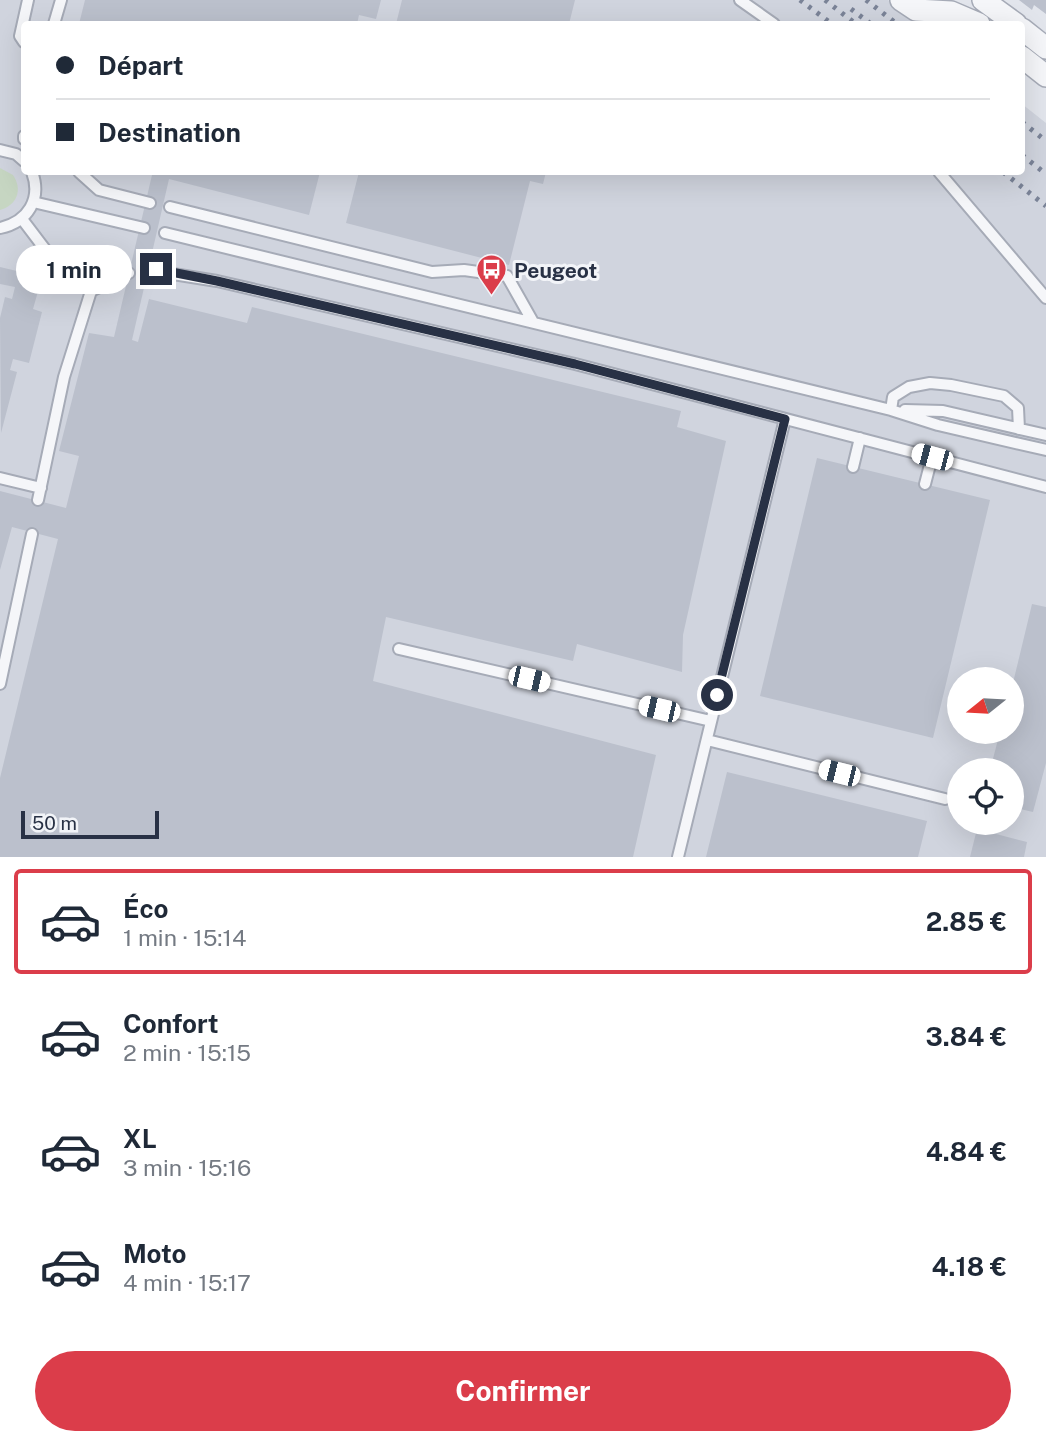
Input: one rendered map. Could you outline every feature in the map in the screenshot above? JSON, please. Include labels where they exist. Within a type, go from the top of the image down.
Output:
[{"type":"street","points":[[901,0],[916,9],[951,12],[972,21]]},
{"type":"street","points":[[983,0],[1012,21]]},
{"type":"street","points":[[1025,31],[1046,48]]},
{"type":"street","points":[[1025,59],[1046,76]]},
{"type":"lane","points":[[23,21],[28,0]]},
{"type":"lane","points":[[55,21],[61,0]]},
{"type":"lane","points":[[740,0],[770,21]]},
{"type":"lane","points":[[0,150],[16,154],[21,158]]},
{"type":"lane","points":[[0,228],[22,219],[36,192],[34,175]]},
{"type":"lane","points":[[82,175],[99,190],[150,203]]},
{"type":"lane","points":[[942,175],[1046,298]]},
{"type":"lane","points":[[33,202],[144,228]]},
{"type":"lane","points":[[170,207],[432,272],[464,270],[507,276],[533,323]]},
{"type":"lane","points":[[22,219],[60,269],[90,291]]},
{"type":"lane","points":[[165,233],[1046,450]]},
{"type":"lane","points":[[148,270],[217,281],[562,360],[1046,487]]},
{"type":"lane","points":[[38,500],[64,377],[90,291],[129,273]]},
{"type":"lane","points":[[891,410],[893,397],[909,387],[929,383],[951,384],[1004,396],[1018,408],[1019,429]]},
{"type":"lane","points":[[891,410],[943,411],[1046,435]]},
{"type":"lane","points":[[678,857],[785,419]]},
{"type":"lane","points":[[853,467],[859,438]]},
{"type":"lane","points":[[926,484],[932,457]]},
{"type":"lane","points":[[0,478],[41,488]]},
{"type":"lane","points":[[0,684],[6,630],[32,534]]},
{"type":"lane","points":[[399,649],[711,721]]},
{"type":"lane","points":[[707,740],[945,799]]},
{"type":"shaded area","points":[[0,0],[888,0],[915,21],[21,21],[21,175],[1025,175],[1025,106],[1046,123],[1046,857],[0,857]]},
{"type":"green space","points":[[0,168],[13,175],[18,191],[11,205],[0,210]]},
{"type":"building","points":[[85,0],[381,0],[376,19],[359,15],[358,21],[80,21]]},
{"type":"building","points":[[402,0],[575,0],[570,21],[397,21]]},
{"type":"building","points":[[1019,0],[1046,0],[1046,14],[1034,5],[1032,10]]},
{"type":"building","points":[[152,175],[319,175],[309,215],[169,179],[132,340],[138,342],[149,299],[247,323],[252,307],[681,411],[677,427],[726,441],[683,635],[682,672],[577,644],[573,661],[386,617],[373,681],[656,755],[633,857],[0,857],[0,778],[58,539],[12,527],[0,570],[0,491],[66,508],[79,456],[59,451],[89,333],[114,337]]},
{"type":"building","points":[[358,175],[545,175],[543,184],[530,181],[509,265],[346,223]]},
{"type":"building","points":[[0,267],[42,277],[33,309],[42,312],[29,363],[13,359],[10,370],[17,372],[1,433],[0,318],[5,297],[12,299],[15,287],[0,284]]},
{"type":"building","points":[[817,458],[990,500],[950,667],[947,667],[947,680],[933,738],[760,696]]},
{"type":"building","points":[[1032,604],[1046,607],[1046,763],[1033,812],[1024,810],[1024,758],[993,758],[997,744],[1024,744],[1024,667],[1017,667]]},
{"type":"building","points":[[727,772],[927,821],[918,857],[706,857]]},
{"type":"building","points":[[976,835],[1000,835],[1027,842],[1024,857],[970,857]]},
{"type":"railway","points":[[800,0],[828,21]]},
{"type":"railway","points":[[825,0],[852,21]]},
{"type":"railway","points":[[866,0],[893,21]]},
{"type":"railway","points":[[851,9],[867,21]]},
{"type":"railway","points":[[1025,124],[1046,141]]},
{"type":"railway","points":[[1025,157],[1046,174]]},
{"type":"railway","points":[[1007,175],[1046,206]]},
{"type":"place","name":"Peugeot","points":[[491,297]]},
{"type":"route","points":[[156,269],[575,364],[785,419],[717,695]]}]
